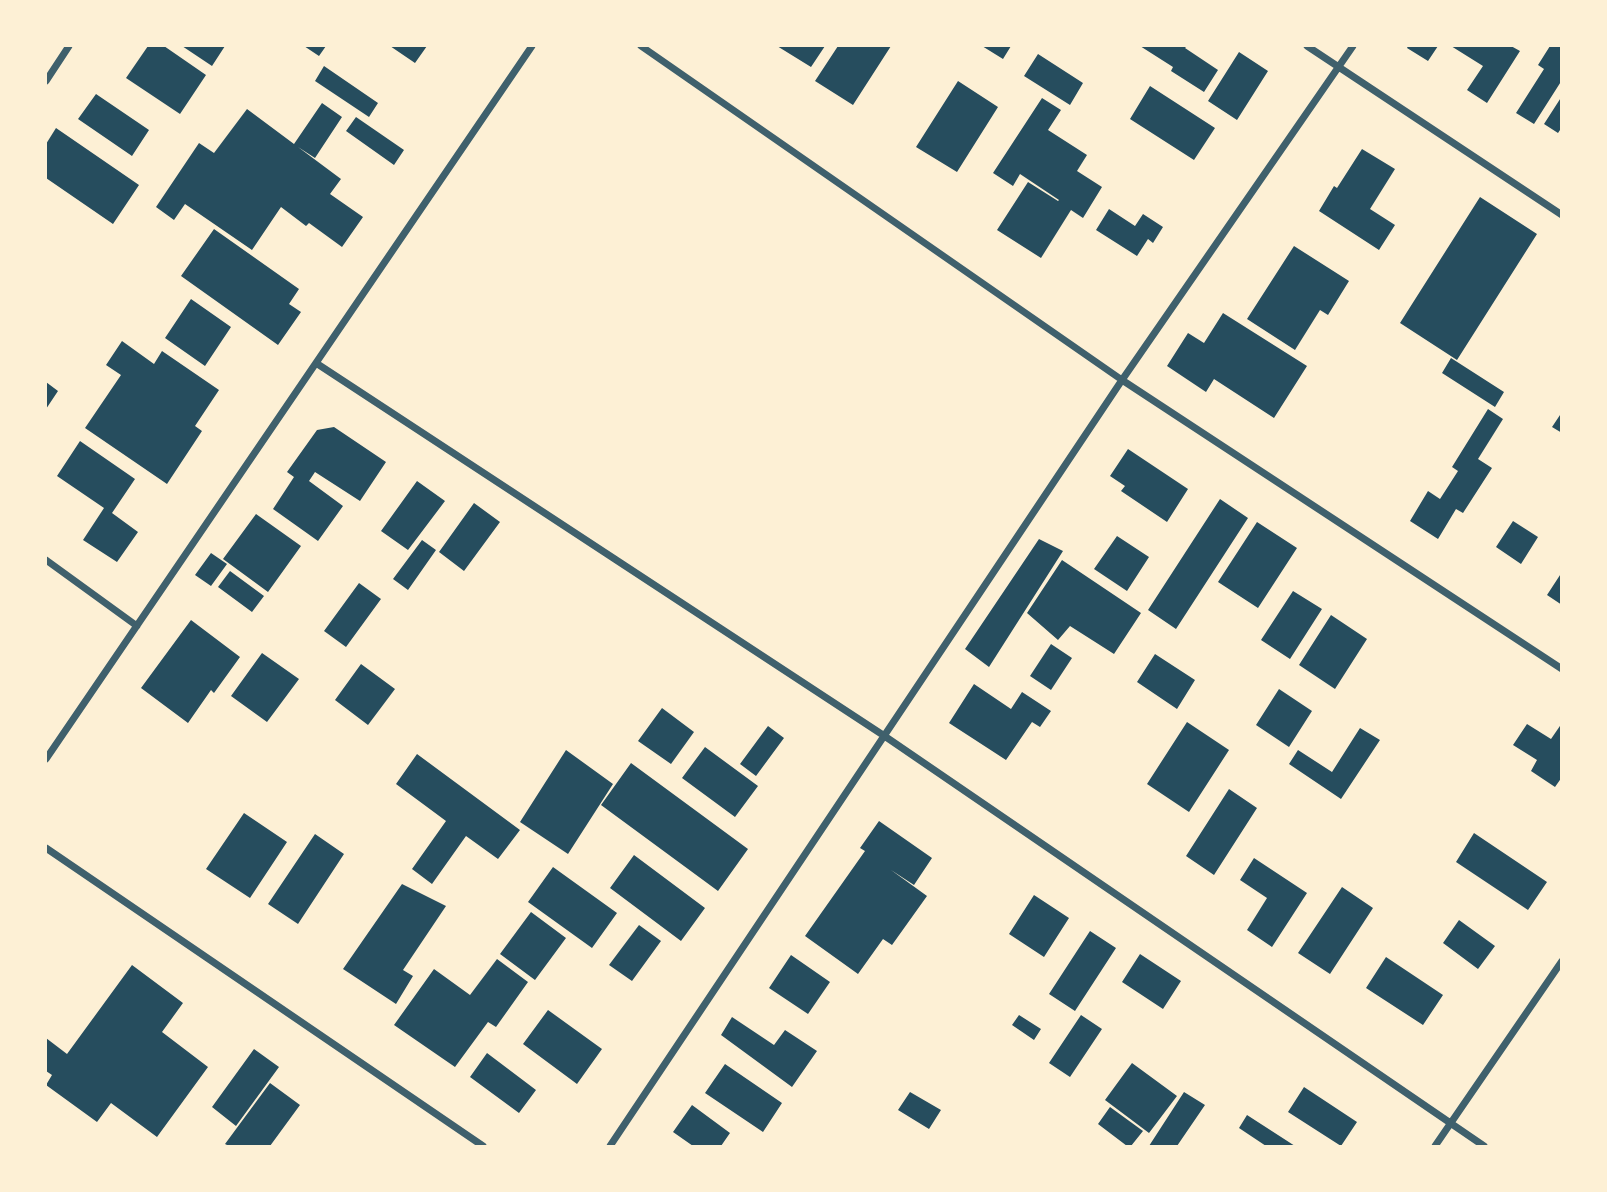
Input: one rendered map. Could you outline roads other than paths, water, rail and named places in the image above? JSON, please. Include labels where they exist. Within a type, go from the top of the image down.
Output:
[{"type":"street","points":[[46,81],[69,46]]},
{"type":"street","points":[[46,759],[532,46]]},
{"type":"street","points":[[641,46],[1122,380],[1562,669]]},
{"type":"street","points":[[1307,46],[1562,215]]},
{"type":"street","points":[[610,1146],[1122,380],[1353,46]]},
{"type":"street","points":[[316,363],[883,735],[1484,1146]]},
{"type":"street","points":[[46,560],[136,626]]},
{"type":"street","points":[[46,848],[483,1146]]},
{"type":"street","points":[[1435,1146],[1562,961]]}]
